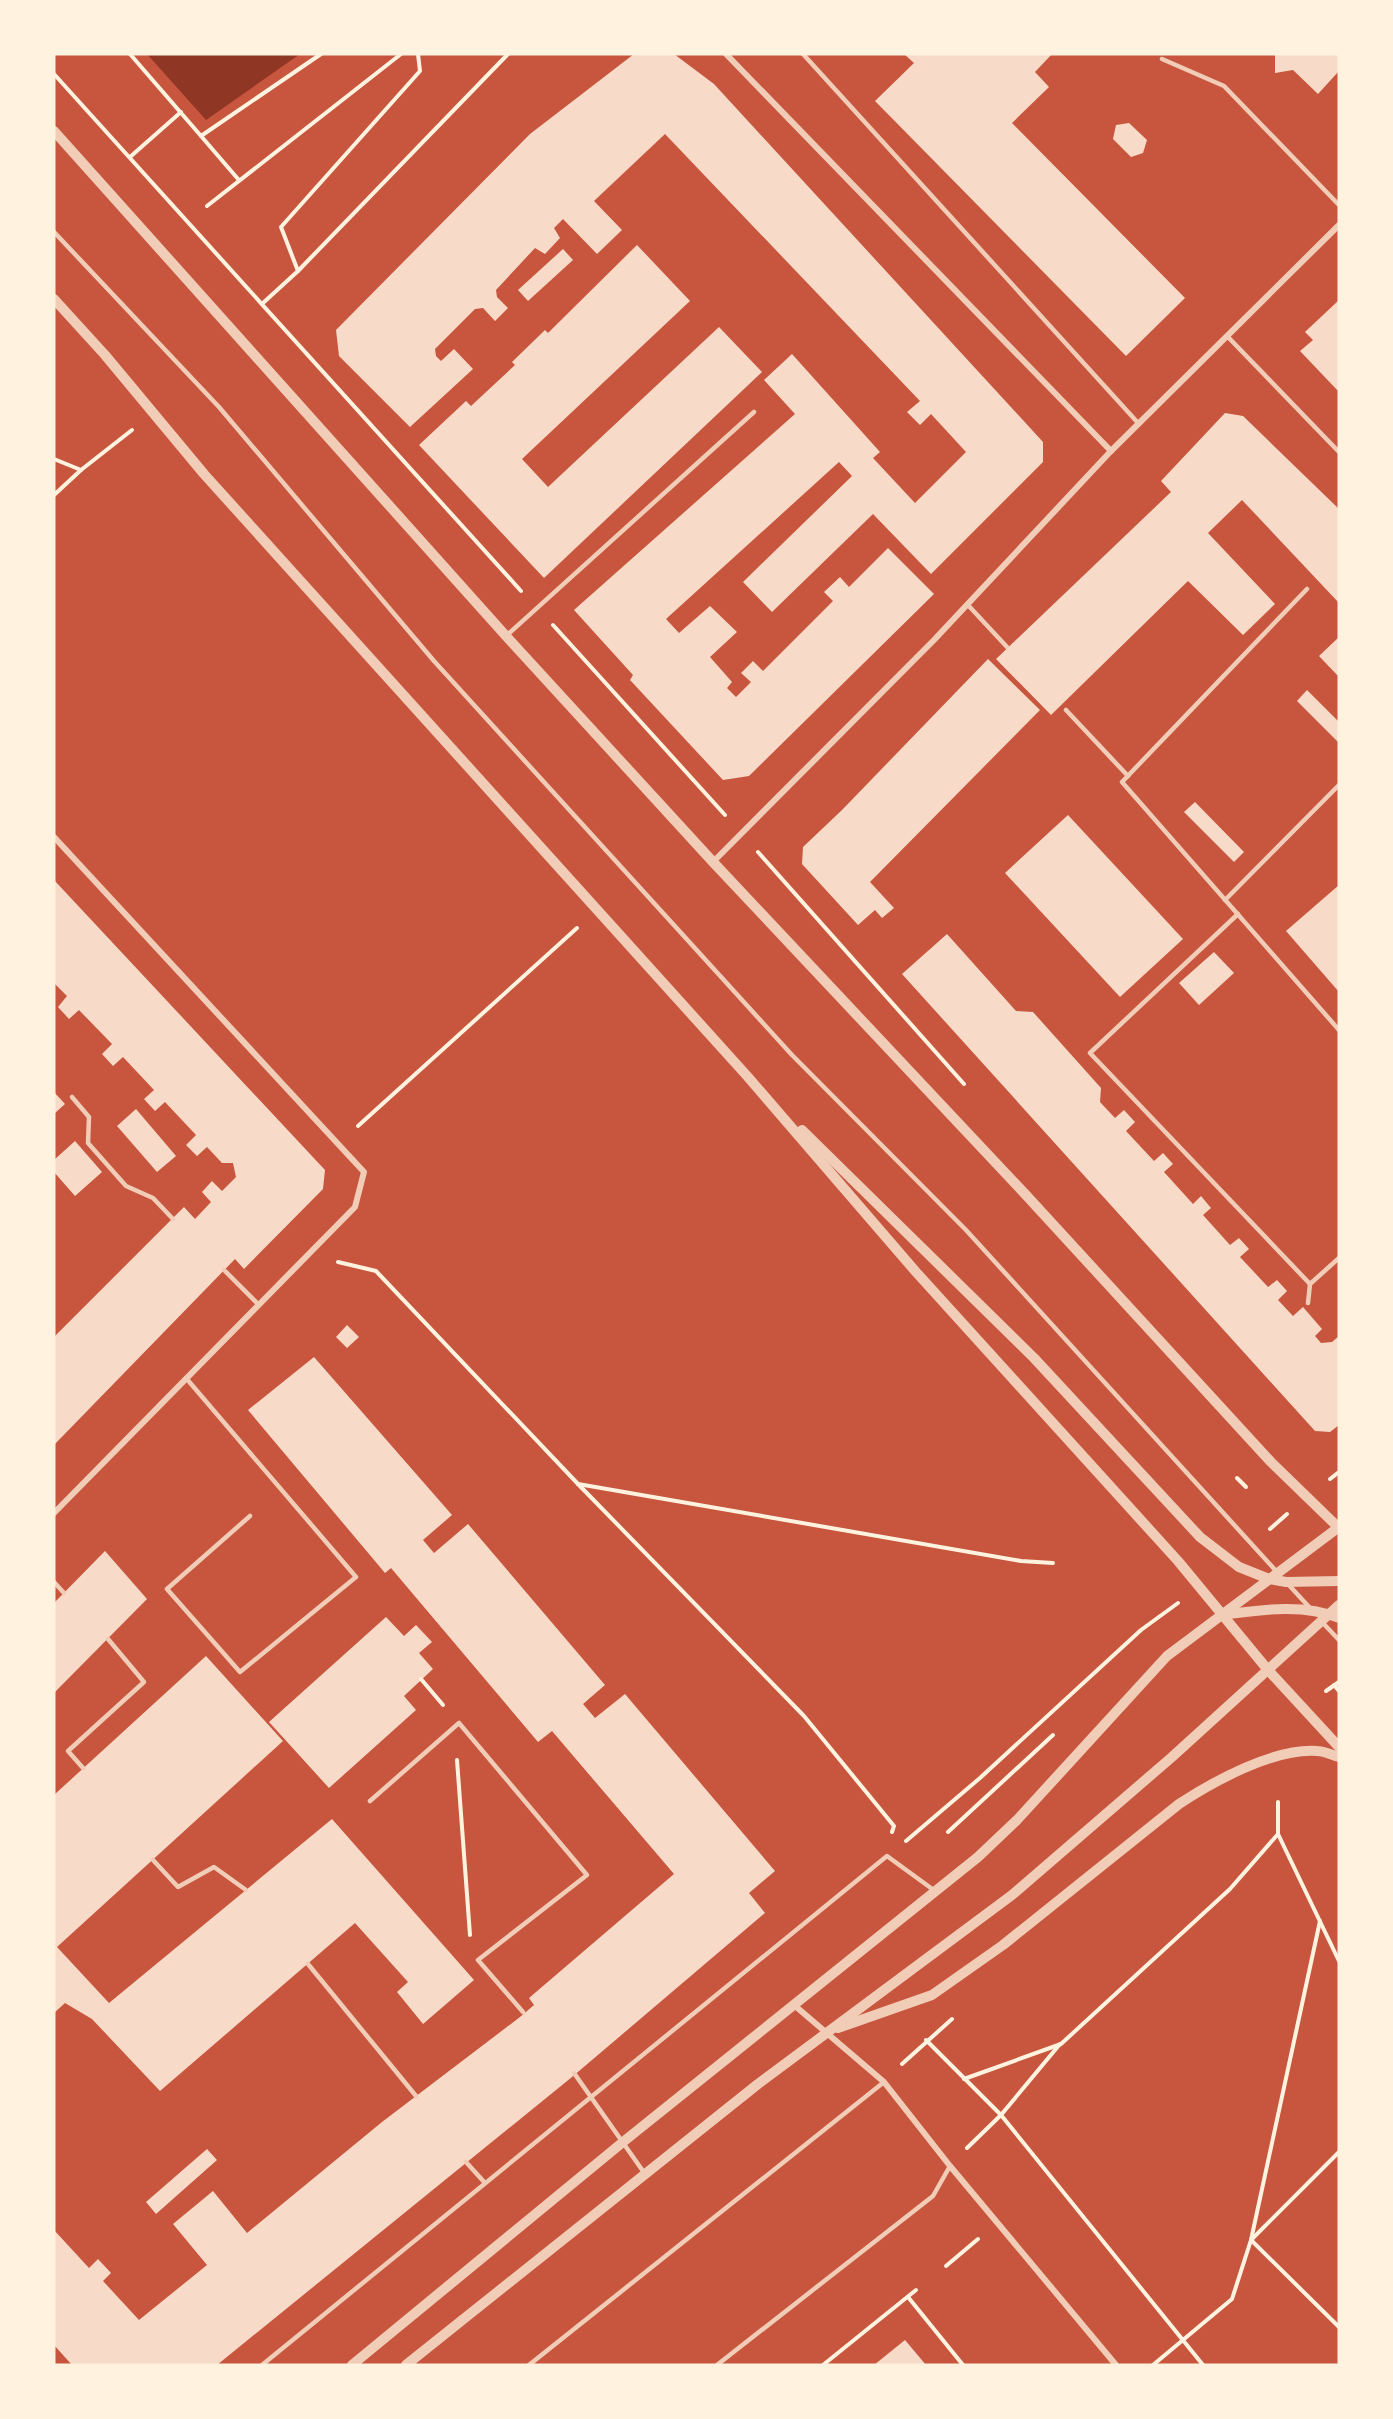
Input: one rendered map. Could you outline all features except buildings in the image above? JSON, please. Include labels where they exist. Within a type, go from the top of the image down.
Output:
[{"type":"street","points":[[726,54],[1111,451]]},
{"type":"street","points":[[54,131],[506,636],[713,862],[1018,1186],[1270,1462],[1339,1527],[1167,1656],[1017,1820],[978,1857],[623,2142],[352,2365]]},
{"type":"street","points":[[713,862],[967,604],[1111,451],[1339,225]]},
{"type":"street","points":[[54,299],[204,474],[748,1077],[916,1272],[1200,1587],[1268,1670],[1339,1747]]},
{"type":"street","points":[[54,837],[364,1172],[355,1207],[54,1513]]},
{"type":"street","points":[[748,1077],[1034,1358],[1200,1537],[1239,1567],[1286,1582],[1339,1581]]},
{"type":"street","points":[[406,2365],[646,2176],[758,2084],[1012,1895],[1330,1618],[1339,1605]]},
{"type":"street","points":[[1222,1615],[1264,1610],[1311,1610],[1330,1618]]},
{"type":"street","points":[[827,2032],[932,1995],[1004,1945],[1172,1809],[1201,1789],[1289,1752],[1318,1751],[1339,1757]]},
{"type":"street","points":[[794,2005],[884,2082],[950,2166],[1116,2365]]},
{"type":"lane","points":[[803,54],[1139,424]]},
{"type":"lane","points":[[1162,59],[1224,86],[1339,205]]},
{"type":"lane","points":[[54,232],[219,407],[434,661],[792,1055],[966,1230],[1251,1544],[1273,1576]]},
{"type":"lane","points":[[1227,336],[1339,452]]},
{"type":"lane","points":[[506,636],[754,412]]},
{"type":"lane","points":[[1307,589],[1122,782],[1339,1030]]},
{"type":"lane","points":[[967,604],[1007,647]]},
{"type":"lane","points":[[1066,710],[1128,776]]},
{"type":"lane","points":[[1225,900],[1339,785]]},
{"type":"lane","points":[[1238,914],[1090,1053],[1310,1284]]},
{"type":"lane","points":[[72,1097],[89,1117],[88,1143],[126,1186],[153,1198],[173,1219]]},
{"type":"lane","points":[[1308,1303],[1310,1284],[1339,1258]]},
{"type":"lane","points":[[224,1270],[259,1305]]},
{"type":"lane","points":[[186,1378],[356,1577],[240,1672],[167,1589],[250,1516]]},
{"type":"lane","points":[[54,1582],[64,1593]]},
{"type":"lane","points":[[1286,1582],[1311,1610]]},
{"type":"lane","points":[[1330,1618],[1339,1640]]},
{"type":"lane","points":[[83,1768],[68,1751],[144,1682],[108,1639]]},
{"type":"lane","points":[[370,1802],[459,1724],[587,1875],[478,1960],[523,2012]]},
{"type":"lane","points":[[262,2365],[887,1856],[935,1891]]},
{"type":"lane","points":[[153,1860],[178,1887],[214,1868],[246,1890]]},
{"type":"lane","points":[[308,1964],[416,2096]]},
{"type":"lane","points":[[574,2073],[646,2176]]},
{"type":"lane","points":[[529,2365],[884,2082]]},
{"type":"lane","points":[[466,2162],[485,2183]]},
{"type":"lane","points":[[717,2365],[933,2196],[950,2166]]},
{"type":"path","points":[[130,54],[238,180]]},
{"type":"path","points":[[201,135],[321,54]]},
{"type":"path","points":[[207,206],[401,54]]},
{"type":"path","points":[[298,272],[281,227],[420,71],[418,54]]},
{"type":"path","points":[[263,303],[298,272],[508,54]]},
{"type":"path","points":[[130,158],[181,112]]},
{"type":"path","points":[[54,495],[81,470],[153,414]]},
{"type":"path","points":[[54,459],[81,470]]},
{"type":"path","points":[[338,1145],[529,969],[598,910]]},
{"type":"path","points":[[307,1256],[376,1270],[578,1484],[804,1716],[894,1826],[887,1856]]},
{"type":"path","points":[[1237,1478],[1246,1487]]},
{"type":"path","points":[[578,1484],[1009,1559],[1053,1563]]},
{"type":"path","points":[[1251,1544],[1308,1498]]},
{"type":"path","points":[[887,1856],[980,1778],[1141,1630],[1200,1587]]},
{"type":"path","points":[[422,1679],[453,1716],[472,1952],[478,1960]]},
{"type":"path","points":[[1325,1692],[1337,1684],[1339,1691]]},
{"type":"path","points":[[948,1832],[1060,1728]]},
{"type":"path","points":[[1278,1802],[1278,1834],[1339,1961]]},
{"type":"path","points":[[950,2166],[1001,2115],[1061,2043],[1230,1889],[1278,1834]]},
{"type":"path","points":[[1153,2365],[1232,2299],[1251,2240],[1320,1921]]},
{"type":"path","points":[[926,2040],[1001,2115],[1203,2365]]},
{"type":"path","points":[[964,2079],[1061,2043]]},
{"type":"path","points":[[1251,2240],[1339,2152]]},
{"type":"path","points":[[946,2266],[998,2223]]},
{"type":"path","points":[[1251,2240],[1339,2327]]},
{"type":"path","points":[[823,2365],[916,2290]]},
{"type":"path","points":[[908,2297],[963,2365]]},
{"type":"shaded area","points":[[147,54],[300,54],[206,120]]}]
